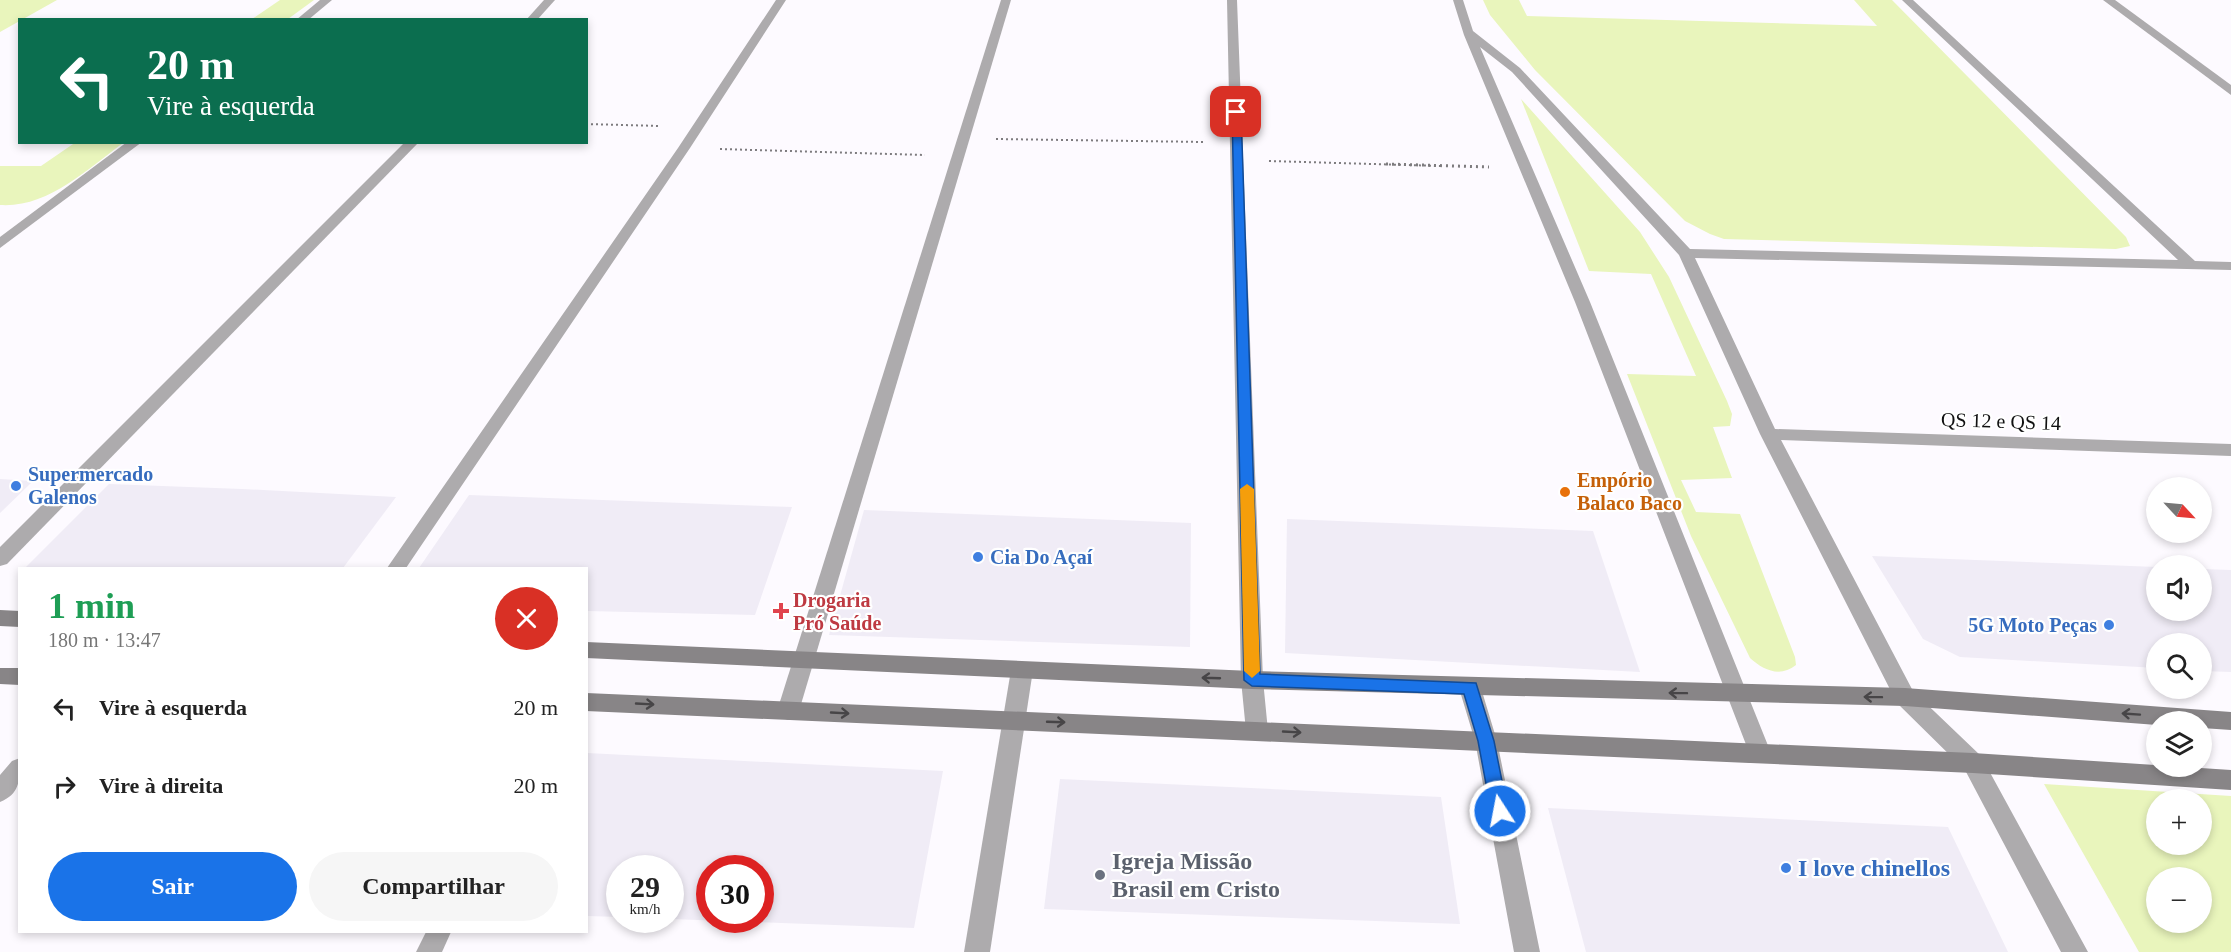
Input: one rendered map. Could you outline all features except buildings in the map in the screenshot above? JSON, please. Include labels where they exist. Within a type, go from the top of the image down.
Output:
[{"type":"street","points":[[304,18],[327,0]]},
{"type":"street","points":[[533,18],[550,0]]},
{"type":"street","points":[[397,567],[684,148],[781,0]]},
{"type":"street","points":[[788,711],[1006,0]]},
{"type":"street","points":[[1232,0],[1252,680],[1257,731]]},
{"type":"street","points":[[1458,0],[1468,32],[1529,168],[1576,281],[1760,753]]},
{"type":"street","points":[[1907,0],[2190,264]]},
{"type":"street","points":[[2108,0],[2231,91]]},
{"type":"street","points":[[1468,32],[1516,70],[1686,253],[1769,434],[1905,697],[1973,762],[2075,952]]},
{"type":"street","points":[[0,244],[133,144]]},
{"type":"street","points":[[0,559],[411,144]]},
{"type":"street","points":[[1686,253],[2231,266]]},
{"type":"street","name":"QS 12 e QS 14","points":[[1769,434],[2231,450]]},
{"type":"street","points":[[0,618],[18,619]]},
{"type":"street","points":[[588,650],[1470,688],[1905,697],[2231,721]]},
{"type":"street","points":[[977,952],[1022,670]]},
{"type":"street","points":[[0,676],[18,677]]},
{"type":"street","points":[[1470,688],[1486,741],[1527,952]]},
{"type":"street","points":[[588,702],[1973,762],[2231,780]]},
{"type":"street","points":[[0,792],[18,770]]},
{"type":"street","points":[[429,952],[438,933]]},
{"type":"path","points":[[588,124],[697,127]]},
{"type":"path","points":[[964,138],[1238,143]]},
{"type":"path","points":[[684,148],[959,156]]},
{"type":"path","points":[[1238,160],[1529,168]]},
{"type":"shaded area","points":[[0,479],[33,481],[0,513]]},
{"type":"shaded area","points":[[109,484],[396,497],[344,567],[26,567]]},
{"type":"shaded area","points":[[469,495],[792,507],[755,615],[588,611],[588,567],[420,567]]},
{"type":"shaded area","points":[[864,510],[1191,523],[1190,647],[829,635]]},
{"type":"shaded area","points":[[1287,519],[1593,531],[1640,672],[1285,653]]},
{"type":"shaded area","points":[[1872,556],[2146,567],[2146,621],[2212,621],[2212,569],[2231,570],[2231,672],[2212,671],[2212,633],[2146,633],[2146,667],[1960,657],[1923,639]]},
{"type":"shaded area","points":[[588,753],[943,771],[914,928],[774,923],[774,855],[696,855],[696,920],[684,919],[684,855],[606,855],[606,917],[588,916]]},
{"type":"shaded area","points":[[1060,779],[1441,797],[1460,924],[1044,909]]},
{"type":"shaded area","points":[[1548,808],[1948,827],[2008,952],[1586,952]]},
{"type":"green space","points":[[0,0],[57,0],[25,18],[18,18],[18,22],[0,32]]},
{"type":"green space","points":[[280,0],[314,0],[289,18],[253,18]]},
{"type":"green space","points":[[1483,0],[1519,0],[1527,16],[1877,26],[1854,0],[1892,0],[2126,237],[2130,246],[2116,249],[1724,239],[1710,234],[1685,221],[1535,70],[1490,15]]},
{"type":"green space","points":[[1521,99],[1640,232],[1669,277],[1732,414],[1730,426],[1713,427],[1732,478],[1681,480],[1696,512],[1740,514],[1795,657],[1796,665],[1790,669],[1772,671],[1760,666],[1750,658],[1691,536],[1627,374],[1696,376],[1651,274],[1589,271]]},
{"type":"green space","points":[[73,144],[122,144],[50,194],[18,204],[0,205],[0,166],[41,166]]},
{"type":"green space","points":[[2044,784],[2146,791],[2146,855],[2212,855],[2212,795],[2231,796],[2231,952],[2139,952]]},
{"type":"slow traffic","points":[[1247,489],[1252,671]]},
{"type":"place","name":"Supermercado Galenos","points":[[16,486]]},
{"type":"place","name":"Empório Balaco Baco","points":[[1565,492]]},
{"type":"place","name":"Cia Do Açaí","points":[[978,557]]},
{"type":"place","name":"Drogaria Pró Saúde","points":[[781,611]]},
{"type":"place","name":"5G Moto Peças","points":[[2109,625]]},
{"type":"place","name":"I love chinellos","points":[[1786,868]]},
{"type":"place","name":"Igreja Missão Brasil em Cristo","points":[[1100,875]]},
{"type":"route","points":[[1236,112],[1252,680],[1470,688],[1486,741],[1500,811]]}]
